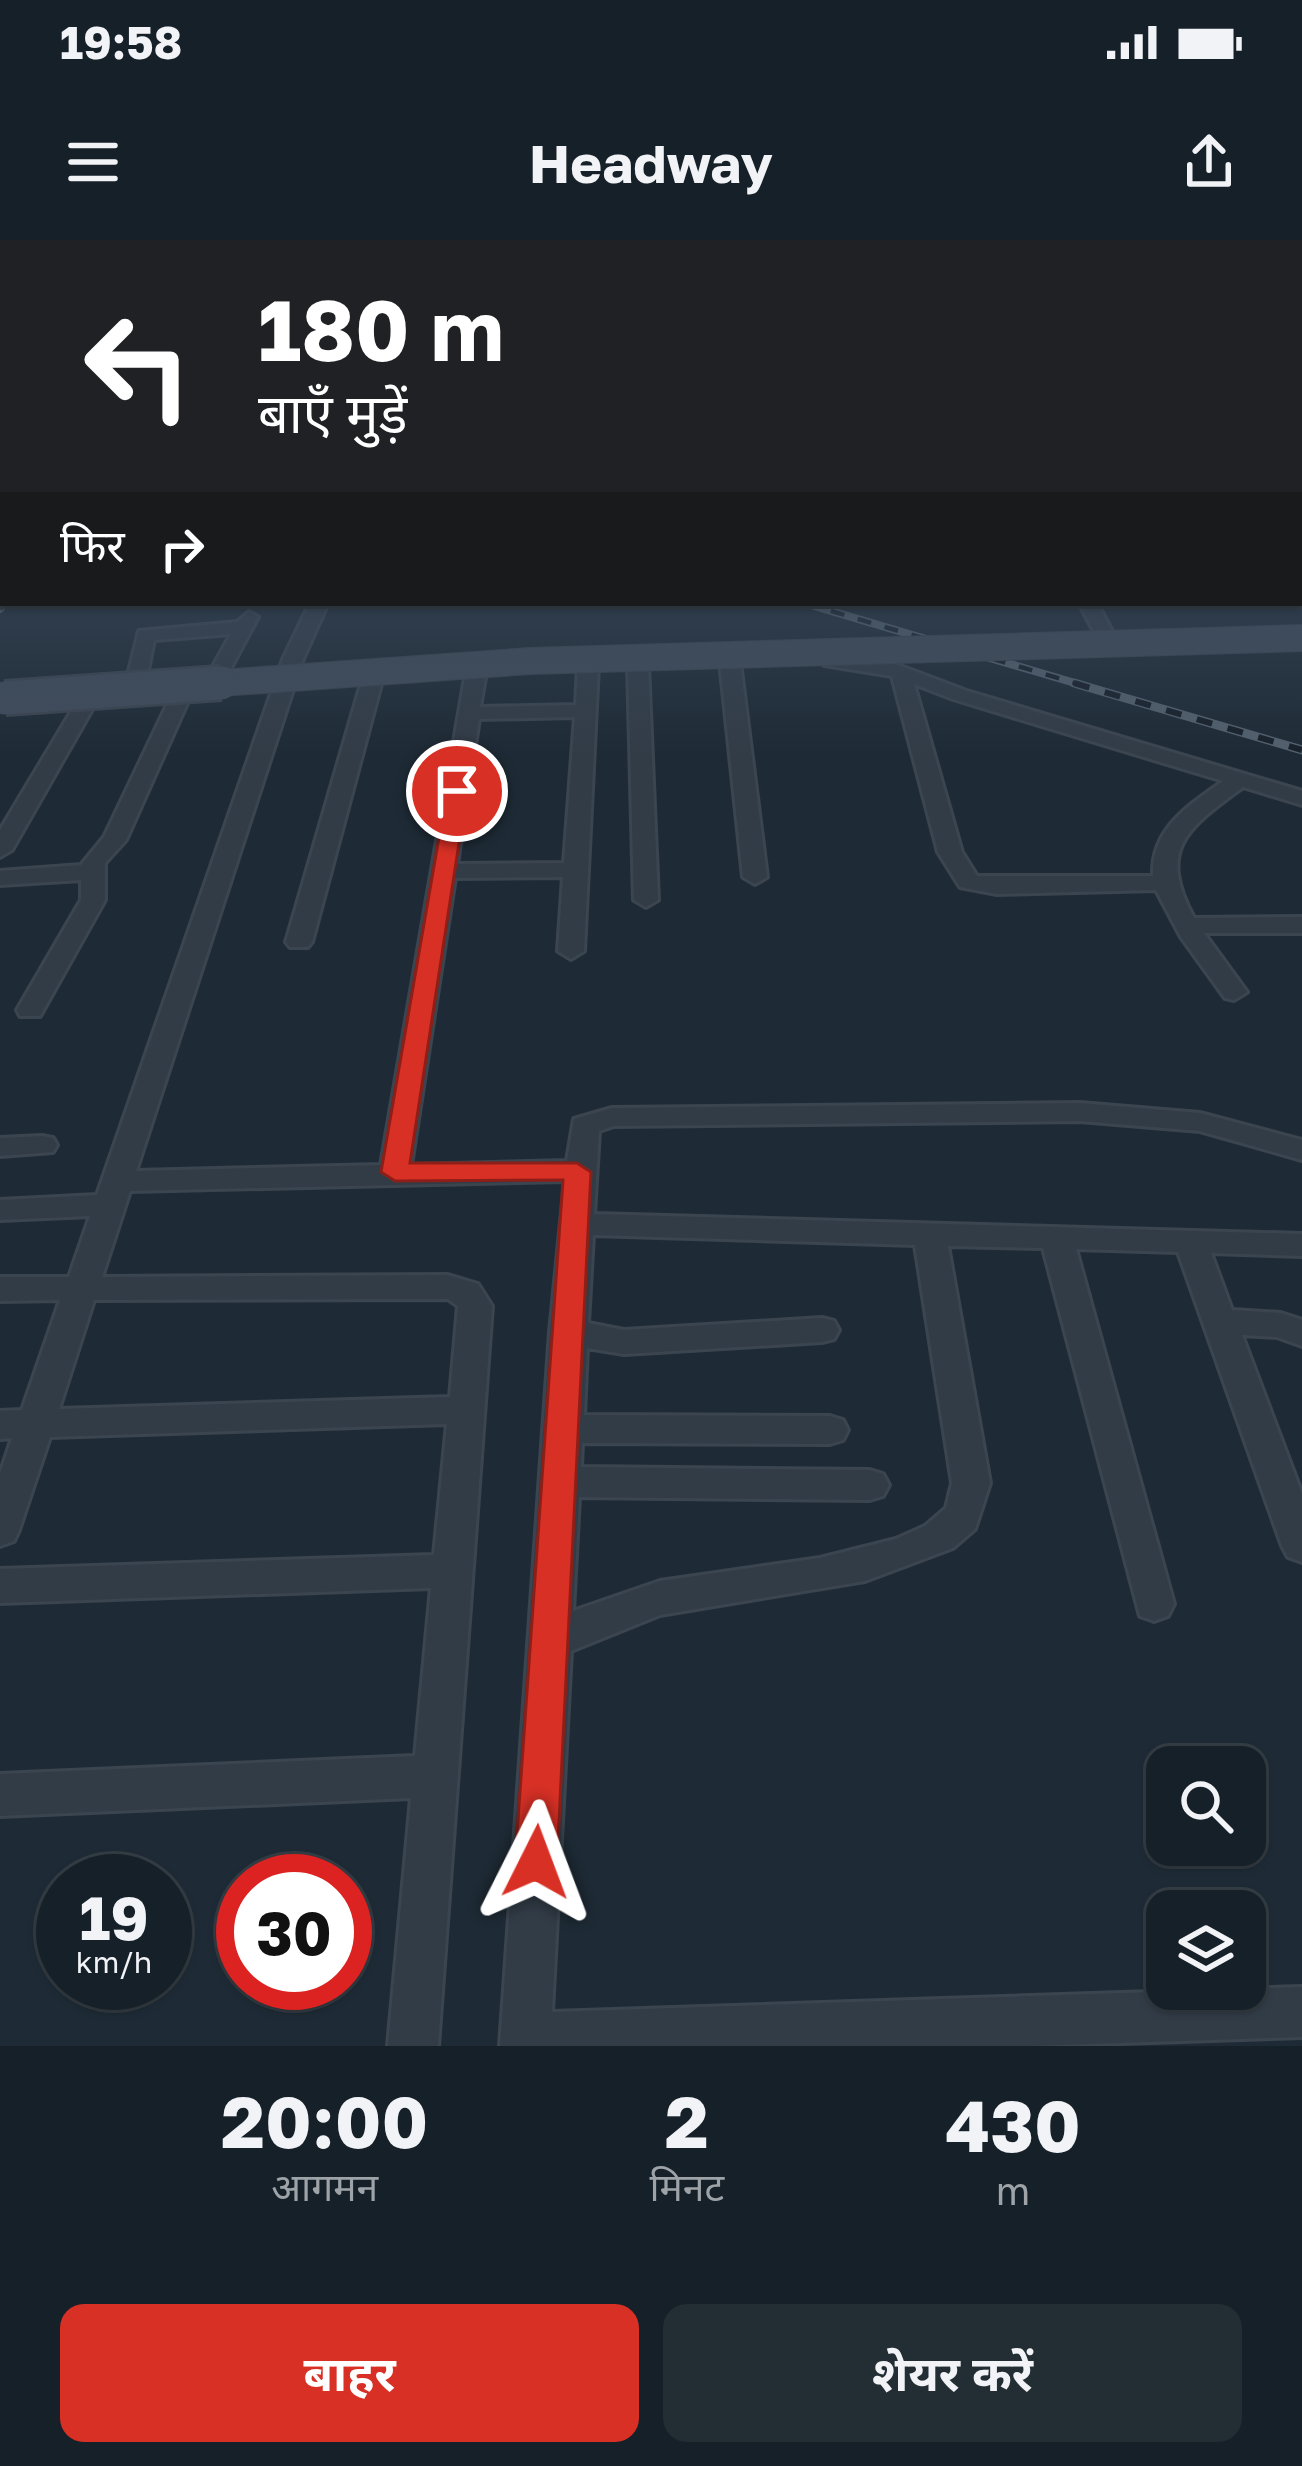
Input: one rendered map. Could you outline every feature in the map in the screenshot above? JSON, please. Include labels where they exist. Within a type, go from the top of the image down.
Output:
[{"type":"main road","points":[[3,703],[530,661],[1302,642]]},
{"type":"street","points":[[0,1530],[18,1425],[82,1286],[287,682],[318,606]]},
{"type":"street","points":[[1090,606],[1113,650]]},
{"type":"street","points":[[152,632],[158,607]]},
{"type":"street","points":[[133,695],[142,639],[152,632],[247,622],[211,688]]},
{"type":"street","points":[[1022,655],[1302,642]]},
{"type":"street","points":[[3,703],[588,666],[976,658]]},
{"type":"street","points":[[730,662],[755,878]]},
{"type":"street","points":[[863,662],[1302,797]]},
{"type":"street","points":[[638,664],[646,900]]},
{"type":"street","points":[[572,951],[588,666]]},
{"type":"street","points":[[395,1172],[476,672]]},
{"type":"street","points":[[901,673],[950,852],[969,882],[998,887],[1164,883]]},
{"type":"street","points":[[299,942],[373,677]]},
{"type":"street","points":[[30,1010],[92,900],[89,872],[114,840],[182,690]]},
{"type":"street","points":[[0,850],[88,699]]},
{"type":"street","points":[[470,712],[502,716],[586,710]]},
{"type":"street","points":[[1234,992],[1164,883],[1161,861],[1172,837],[1240,779]]},
{"type":"street","points":[[444,871],[540,874],[578,868]]},
{"type":"street","points":[[0,878],[89,872]]},
{"type":"street","points":[[1189,926],[1302,925]]},
{"type":"street","points":[[1302,1150],[1256,1135],[1084,1116],[612,1118],[584,1126],[577,1172],[525,2042],[1302,2012]]},
{"type":"street","points":[[0,1147],[42,1145]]},
{"type":"street","points":[[0,1210],[114,1193],[395,1172],[577,1172]]},
{"type":"street","points":[[574,1224],[1302,1245]]},
{"type":"street","points":[[549,1642],[622,1608],[662,1597],[788,1580],[875,1559],[934,1539],[962,1518],[971,1483],[929,1232]]},
{"type":"street","points":[[1056,1235],[1154,1604]]},
{"type":"street","points":[[1190,1241],[1301,1546]]},
{"type":"street","points":[[0,1289],[448,1287],[466,1292],[475,1306],[413,2046]]},
{"type":"street","points":[[1220,1322],[1281,1325],[1302,1334]]},
{"type":"street","points":[[567,1332],[624,1342],[822,1330]]},
{"type":"street","points":[[18,1425],[466,1410]]},
{"type":"street","points":[[562,1429],[830,1430]]},
{"type":"street","points":[[558,1482],[870,1485]]},
{"type":"street","points":[[0,1586],[452,1571]]},
{"type":"street","points":[[0,1795],[436,1776]]},
{"type":"railway","points":[[814,606],[1085,686]]},
{"type":"railway","points":[[1074,683],[1302,750]]},
{"type":"route","points":[[457,791],[395,1172],[577,1172],[536,1862]]}]
